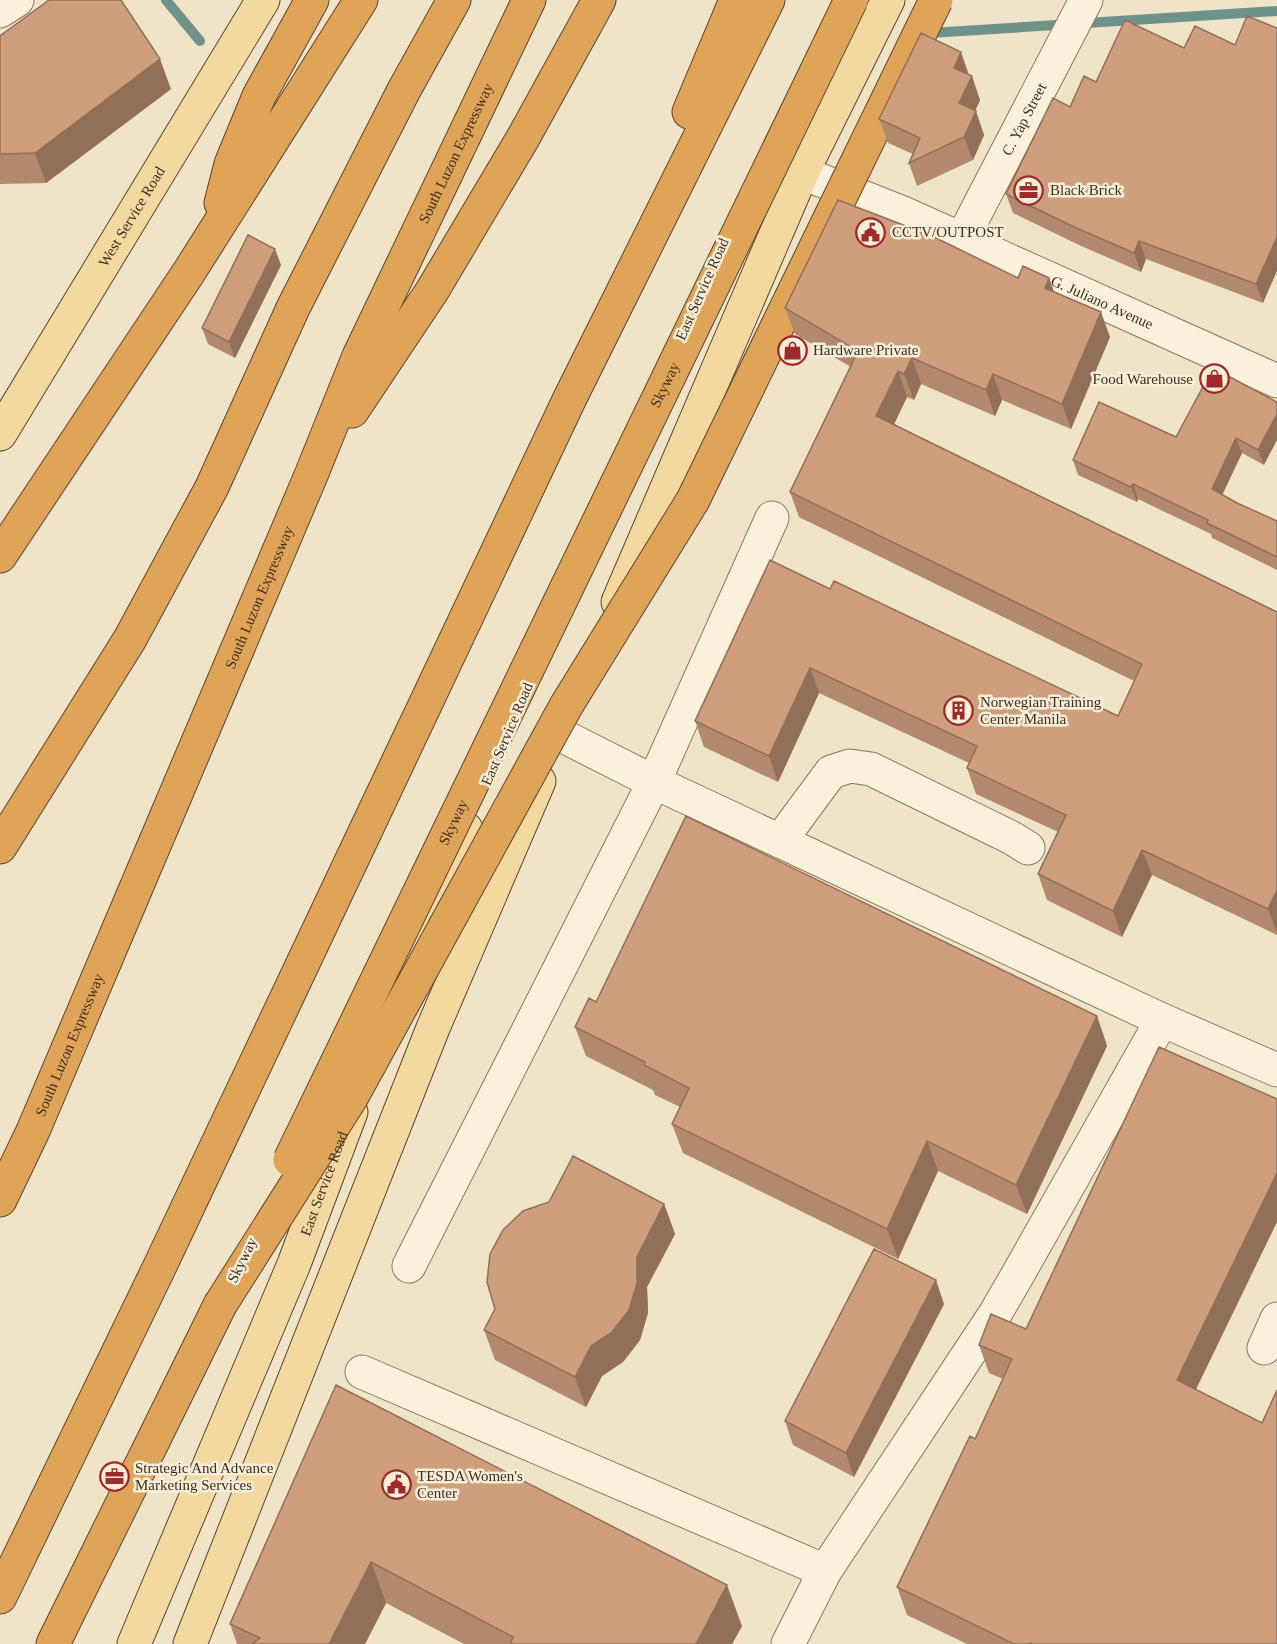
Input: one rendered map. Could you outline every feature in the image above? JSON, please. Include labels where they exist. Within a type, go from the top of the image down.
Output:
[{"type":"highway","points":[[211,237],[231,164],[248,120],[312,0]]},
{"type":"highway","points":[[0,556],[211,237],[361,0]]},
{"type":"highway","points":[[0,847],[130,639],[212,487],[293,308],[404,90],[454,0]]},
{"type":"highway","name":"South Luzon Expressway","points":[[0,1200],[33,1131],[312,473],[359,356],[529,0]]},
{"type":"highway","points":[[312,473],[432,291],[523,138],[599,0]]},
{"type":"highway","points":[[570,398],[736,0]]},
{"type":"highway","points":[[0,1597],[159,1268],[570,398],[768,0]]},
{"type":"highway","name":"Skyway","points":[[53,1644],[220,1305],[851,0]]},
{"type":"highway","points":[[220,1305],[351,1098],[566,706],[693,500],[936,0]]},
{"type":"main road","name":"West Service Road","points":[[0,434],[263,0]]},
{"type":"main road","name":"East Service Road","points":[[134,1644],[294,1264],[386,1016],[518,706],[760,156],[834,0]]},
{"type":"main road","points":[[190,1644],[433,1028],[802,173],[888,0]]},
{"type":"main road","points":[[294,1264],[333,1284]]},
{"type":"street","points":[[0,11],[17,0]]},
{"type":"street","name":"C. Yap Street","points":[[962,239],[1086,0]]},
{"type":"street","name":"G. Juliano Avenue","points":[[760,156],[903,213],[1277,381]]},
{"type":"street","points":[[409,1266],[654,782],[772,518]]},
{"type":"street","points":[[559,734],[654,782],[1162,1020],[1275,1065]]},
{"type":"street","points":[[780,841],[831,772],[850,766],[871,769],[1028,848]]},
{"type":"street","points":[[788,1644],[825,1571],[995,1314],[1162,1020]]},
{"type":"street","points":[[362,1372],[825,1571]]},
{"type":"building","points":[[49,0],[121,0],[160,59],[35,153],[0,154],[0,36]]},
{"type":"building","points":[[1247,16],[1277,28],[1277,237],[1256,284],[1139,241],[1134,253],[1006,194],[1053,98],[1070,107],[1084,76],[1096,82],[1125,20],[1184,48],[1195,26],[1235,45]]},
{"type":"building","points":[[921,33],[961,52],[954,68],[972,76],[959,103],[976,111],[964,137],[909,163],[920,138],[879,119]]},
{"type":"building","points":[[838,200],[932,236],[1018,278],[1023,266],[1049,278],[1045,288],[1101,312],[1062,404],[993,374],[986,390],[912,358],[904,374],[898,371],[876,416],[1277,612],[1277,890],[1268,909],[1142,850],[1113,911],[1038,874],[1066,815],[967,768],[977,746],[810,668],[769,756],[695,721],[770,560],[830,589],[834,581],[1118,716],[1142,664],[790,492],[858,351],[785,308]]},
{"type":"building","points":[[248,235],[275,249],[229,342],[202,328]]},
{"type":"building","points":[[1213,368],[1277,402],[1277,414],[1258,450],[1236,438],[1212,489],[1277,521],[1277,557],[1207,523],[1208,520],[1133,484],[1131,487],[1073,460],[1099,402],[1176,437]]},
{"type":"building","points":[[686,816],[1097,1016],[1016,1185],[927,1141],[887,1229],[672,1124],[689,1088],[644,1065],[645,1062],[575,1027],[589,998],[596,1002]]},
{"type":"building","points":[[1159,1047],[1277,1099],[1277,1173],[1177,1380],[1262,1423],[1277,1390],[1277,1644],[1014,1644],[897,1587],[970,1436],[975,1439],[1012,1359],[979,1345],[991,1314],[1026,1329]]},
{"type":"building","points":[[573,1156],[664,1204],[637,1257],[637,1283],[629,1310],[612,1332],[591,1346],[575,1377],[484,1330],[495,1309],[487,1282],[490,1254],[503,1230],[523,1211],[549,1202]]},
{"type":"building","points":[[874,1249],[936,1280],[846,1453],[785,1421]]},
{"type":"building","name":"TESDA Women's Center","points":[[336,1385],[727,1585],[696,1644],[510,1644],[513,1637],[371,1562],[329,1644],[252,1644],[260,1638],[230,1624]]},
{"type":"waterway","points":[[166,0],[200,41]]},
{"type":"waterway","points":[[930,33],[1277,11]]},
{"type":"place","name":"Black Brick","points":[[1029,190]]},
{"type":"place","name":"CCTV/OUTPOST","points":[[871,232]]},
{"type":"place","name":"Hardware Private","points":[[792,350]]},
{"type":"place","name":"Food Warehouse","points":[[1214,379]]},
{"type":"place","name":"Norwegian Training Center Manila","points":[[959,711]]},
{"type":"place","name":"Strategic And Advance Marketing Services","points":[[114,1477]]},
{"type":"place","name":"TESDA Women's Center","points":[[396,1485]]}]
